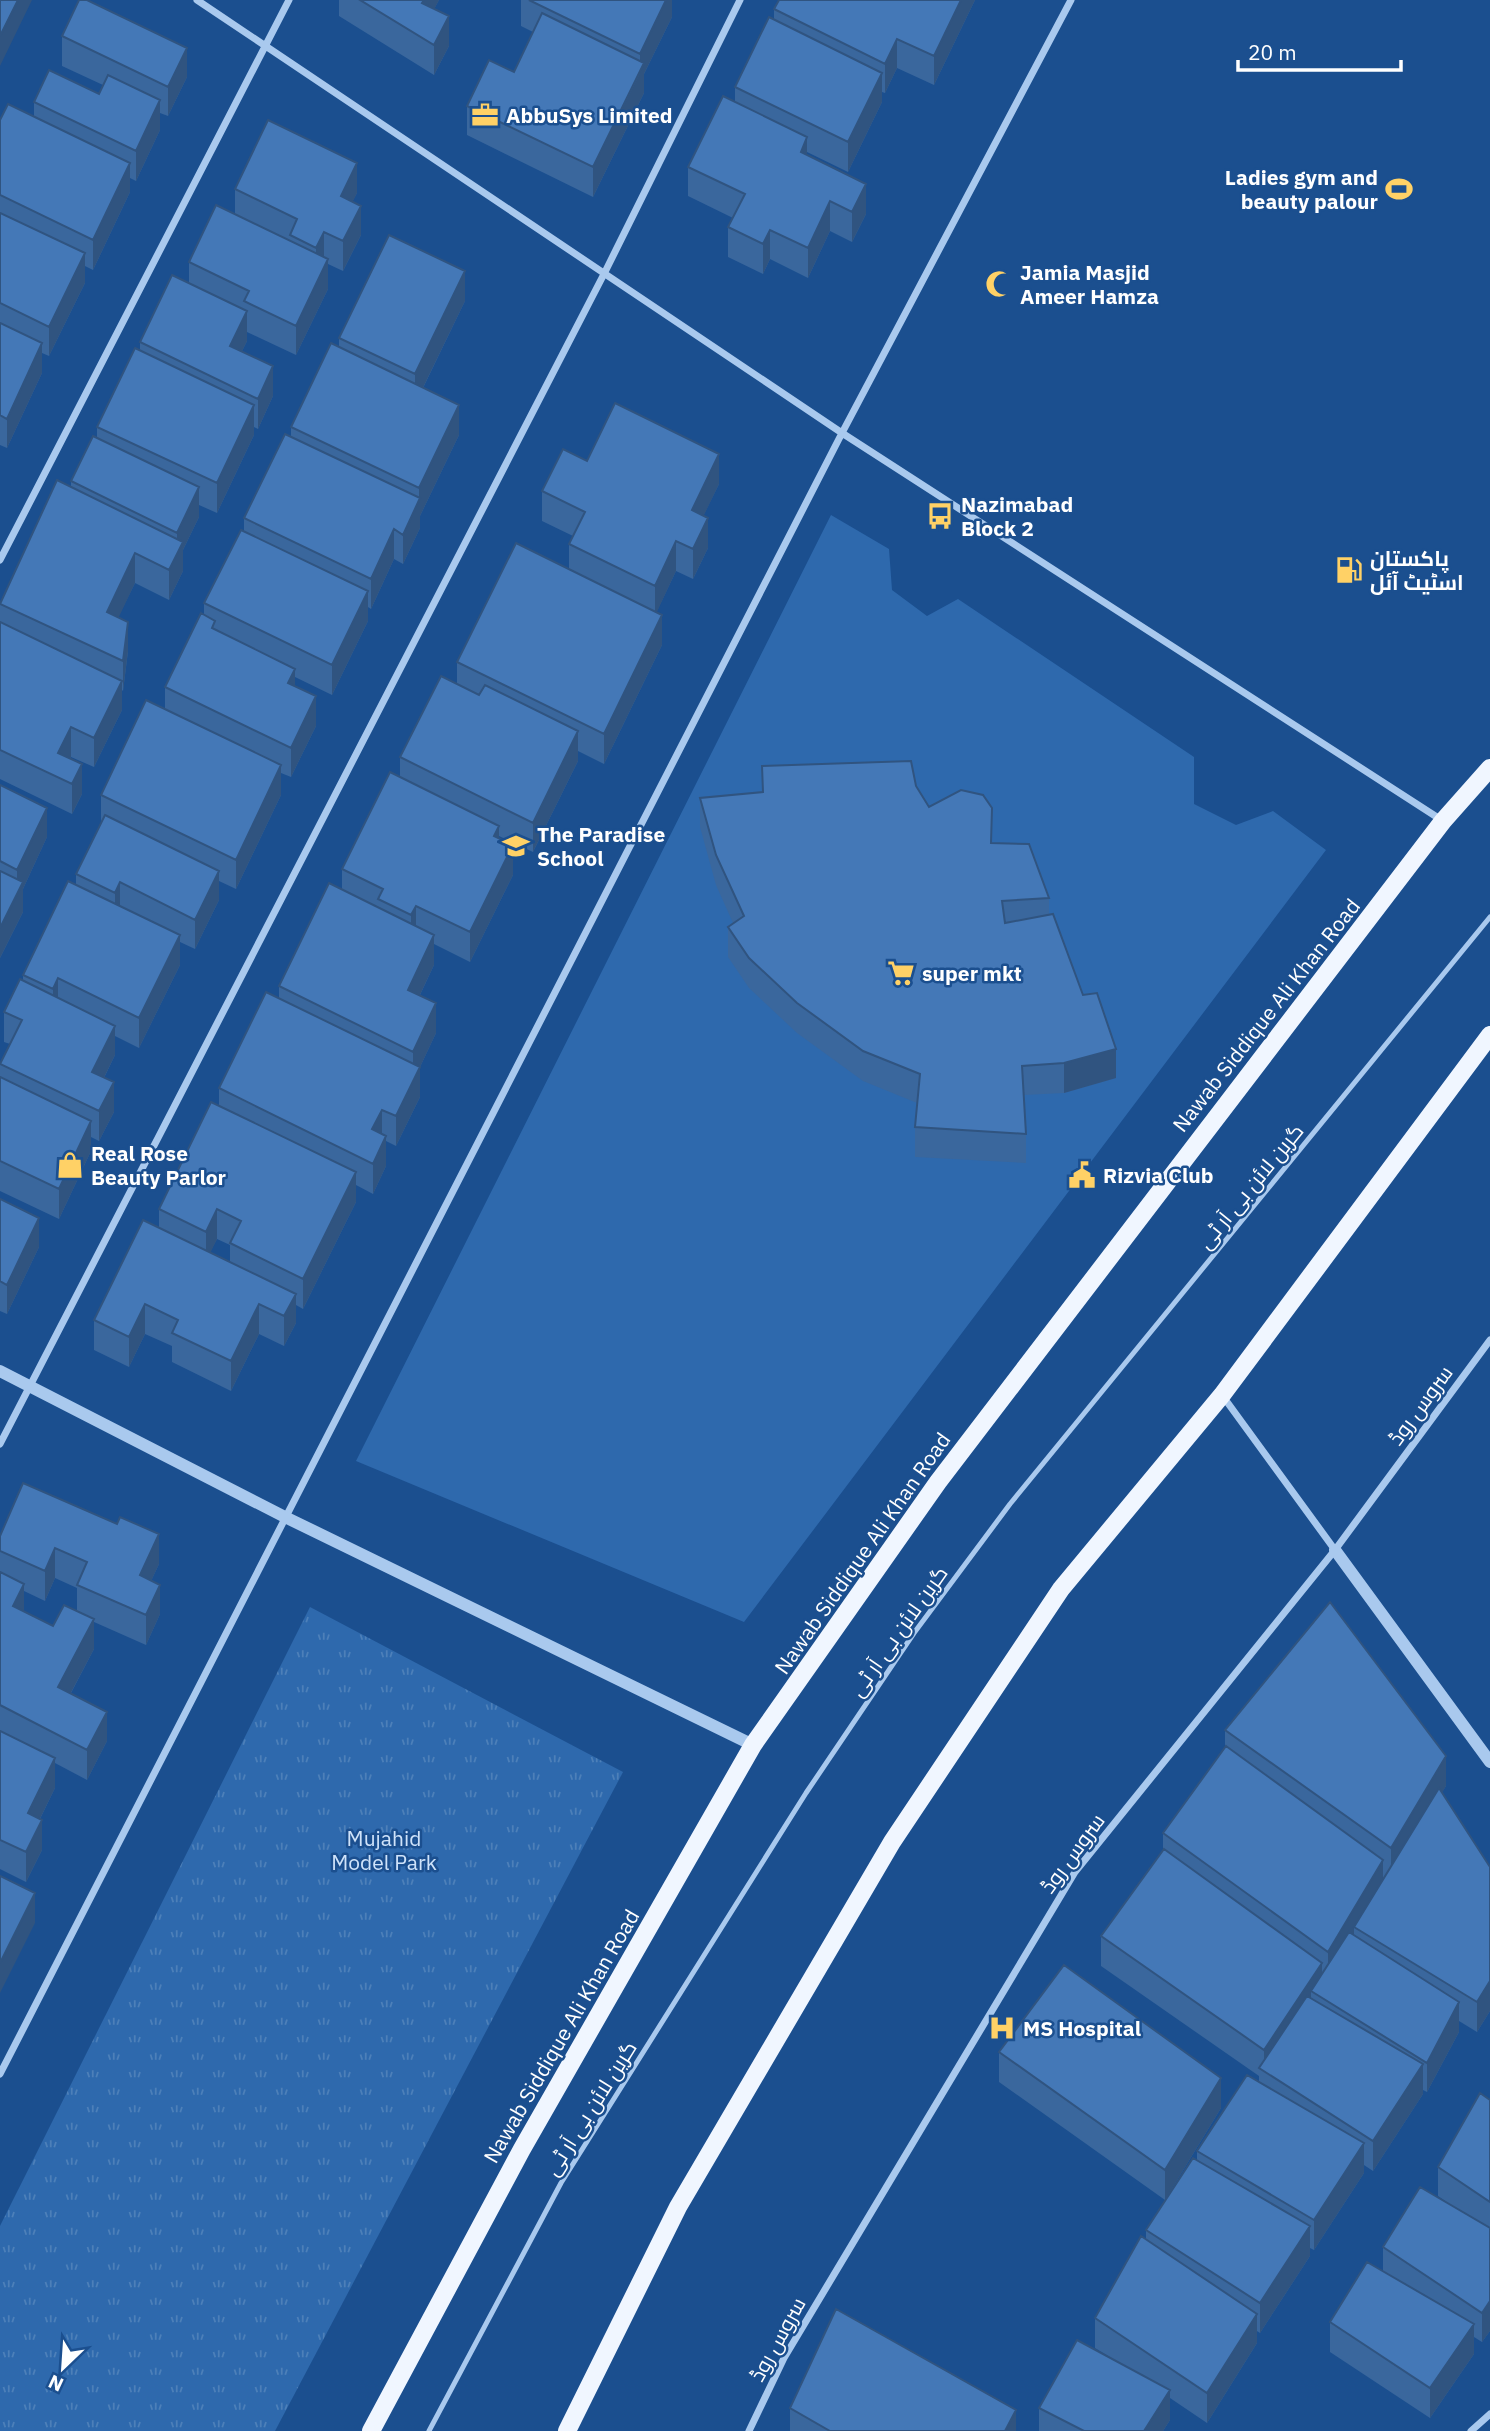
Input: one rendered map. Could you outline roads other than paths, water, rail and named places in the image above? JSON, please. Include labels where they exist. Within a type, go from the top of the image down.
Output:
[{"type":"main road","name":"Nawab Siddique Ali Khan Road","points":[[371,2431],[522,2149],[753,1745],[938,1482],[1443,821],[1490,768]]},
{"type":"main road","points":[[567,2431],[678,2207],[892,1842],[1061,1589],[1222,1395],[1490,1035]]},
{"type":"street","points":[[197,0],[842,433],[1443,821]]},
{"type":"street","points":[[0,560],[289,0]]},
{"type":"street","points":[[0,1444],[605,272],[740,0]]},
{"type":"street","points":[[0,2074],[842,433],[1071,0]]},
{"type":"street","name":"سروس روڈ","points":[[749,2431],[784,2358],[1075,1872],[1335,1549],[1490,1340]]},
{"type":"street","points":[[0,1371],[285,1517],[753,1745]]},
{"type":"street","points":[[1222,1395],[1490,1762]]},
{"type":"street","points":[[1471,2431],[1490,2414]]},
{"type":"lane","name":"گرین لائن بی آر ٹی","points":[[429,2431],[568,2171],[806,1793],[914,1633],[993,1527],[1088,1408],[1490,917]]},
{"type":"place","name":"AbbuSys Limited","points":[[485,115]]},
{"type":"place","name":"Ladies gym and beauty palour","points":[[1399,189]]},
{"type":"place","name":"Jamia Masjid Ameer Hamza","points":[[999,284]]},
{"type":"place","name":"Nazimabad Block 2","points":[[940,516]]},
{"type":"place","name":"پاکستان اسٹیٹ آئل","points":[[1349,570]]},
{"type":"place","name":"The Paradise School","points":[[516,846]]},
{"type":"place","name":"super mkt","points":[[901,973]]},
{"type":"place","name":"Real Rose Beauty Parlor","points":[[70,1165]]},
{"type":"place","name":"Rizvia Club","points":[[1082,1175]]},
{"type":"place","name":"MS Hospital","points":[[1002,2028]]},
{"type":"park label","name":"Mujahid Model Park","points":[[384,1850]]}]
